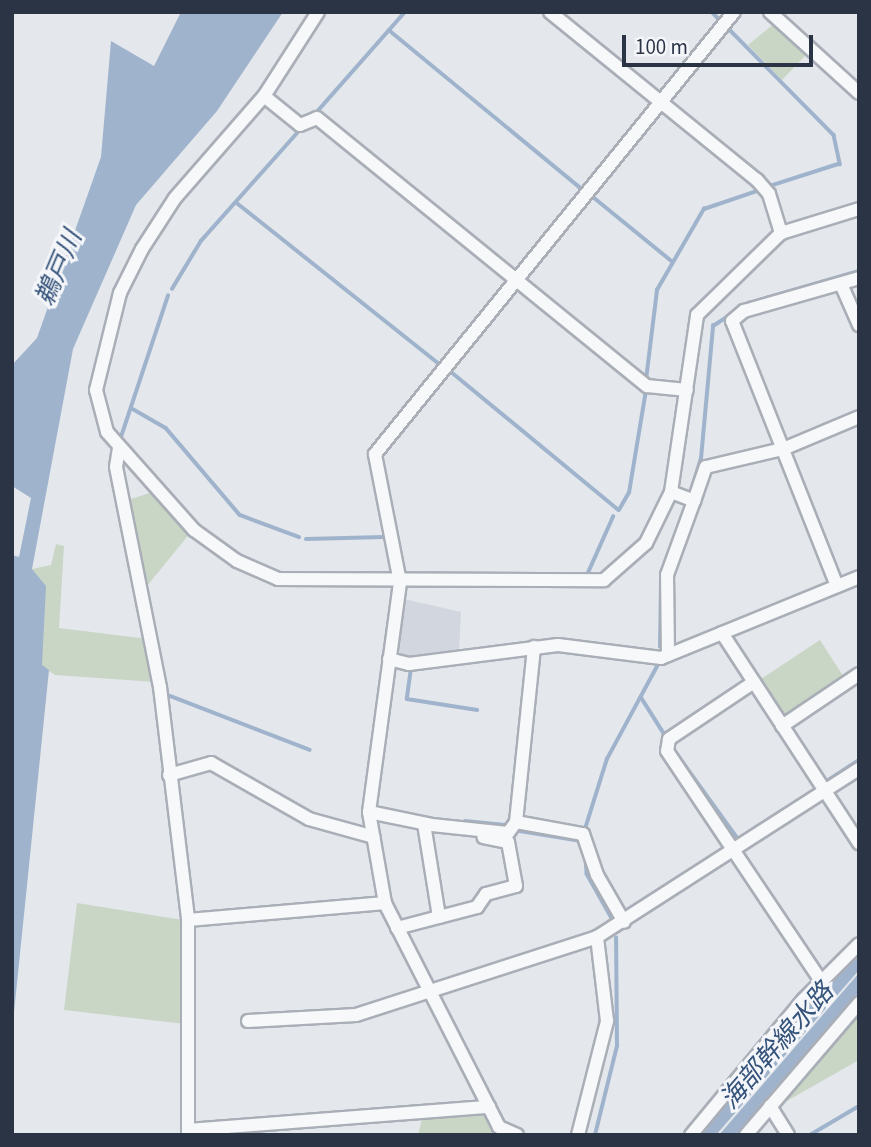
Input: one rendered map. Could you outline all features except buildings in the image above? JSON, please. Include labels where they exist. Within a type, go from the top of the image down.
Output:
[{"type":"street","points":[[318,12],[264,96],[174,198],[120,293],[96,390],[107,432],[194,530],[237,561],[278,579],[592,584],[646,543],[671,492],[696,315],[781,233],[859,209]]},
{"type":"street","points":[[550,12],[765,188],[781,233]]},
{"type":"street","points":[[517,1135],[496,1131],[489,1107],[385,903],[369,812],[400,582],[375,454],[734,12]]},
{"type":"street","points":[[770,12],[859,93]]},
{"type":"street","points":[[264,96],[300,125],[317,118],[647,386],[687,390]]},
{"type":"street","points":[[837,586],[732,321],[744,311],[859,278]]},
{"type":"street","points":[[841,284],[859,325]]},
{"type":"street","points":[[668,655],[667,575],[706,467],[783,449],[859,417]]},
{"type":"street","points":[[119,448],[116,467],[160,687],[188,920],[188,1132],[489,1107]]},
{"type":"street","points":[[671,492],[694,500]]},
{"type":"street","points":[[389,659],[409,664],[534,647],[668,655],[859,577]]},
{"type":"street","points":[[722,633],[859,844]]},
{"type":"street","points":[[428,825],[508,832],[516,822],[534,647]]},
{"type":"street","points":[[782,726],[859,674]]},
{"type":"street","points":[[754,682],[666,744],[733,851],[821,981]]},
{"type":"street","points":[[169,775],[211,763],[309,819],[374,837]]},
{"type":"street","points":[[248,1021],[356,1015],[432,995],[597,937],[859,769]]},
{"type":"street","points":[[369,812],[508,842],[516,886],[486,894],[477,907],[397,928]]},
{"type":"street","points":[[516,822],[587,836],[597,875],[624,922]]},
{"type":"street","points":[[428,825],[439,917]]},
{"type":"street","points":[[188,920],[385,903]]},
{"type":"street","points":[[578,1135],[607,1021],[597,937]]},
{"type":"street","points":[[691,1135],[821,981],[859,944]]},
{"type":"street","points":[[746,1135],[859,1003]]},
{"type":"street","points":[[770,1106],[788,1135]]},
{"type":"shaded area","points":[[404,599],[461,612],[459,650],[403,656],[396,648]]},
{"type":"green space","points":[[775,23],[806,55],[782,80],[748,45]]},
{"type":"green space","points":[[153,492],[191,532],[147,586],[128,500]]},
{"type":"green space","points":[[56,544],[64,546],[59,628],[148,639],[156,682],[55,675],[42,666],[32,569],[51,565]]},
{"type":"green space","points":[[820,640],[845,679],[788,718],[780,716],[758,681]]},
{"type":"green space","points":[[77,903],[183,920],[185,1024],[64,1010]]},
{"type":"green space","points":[[859,1012],[859,1060],[778,1106]]},
{"type":"green space","points":[[483,1115],[494,1128],[490,1135],[418,1135],[422,1119]]},
{"type":"water","points":[[181,12],[283,12],[217,111],[136,205],[73,349],[32,569],[46,586],[42,665],[49,670],[12,1032],[12,555],[19,557],[31,498],[12,486],[12,365],[37,338],[101,157],[111,41],[154,66]]},
{"type":"water","name":"海部幹線水路","points":[[859,950],[859,970],[716,1135],[696,1135]]},
{"type":"water","points":[[859,973],[859,992],[736,1135],[719,1135]]},
{"type":"waterway","points":[[316,113],[405,12]]},
{"type":"waterway","points":[[712,12],[717,17]]},
{"type":"waterway","points":[[727,27],[834,135],[840,164],[771,186]]},
{"type":"waterway","points":[[389,30],[581,188]]},
{"type":"waterway","points":[[172,289],[201,241],[300,130]]},
{"type":"waterway","points":[[646,380],[657,290],[704,209],[760,190]]},
{"type":"waterway","points":[[592,196],[673,262]]},
{"type":"waterway","points":[[237,203],[438,363]]},
{"type":"waterway","points":[[691,491],[701,459],[713,326],[749,303],[859,271]]},
{"type":"waterway","points":[[120,440],[168,296]]},
{"type":"waterway","points":[[449,370],[619,510],[629,493],[646,390]]},
{"type":"waterway","points":[[133,409],[166,428],[240,515],[299,537]]},
{"type":"waterway","points":[[587,575],[613,517]]},
{"type":"waterway","points":[[306,539],[384,537]]},
{"type":"waterway","points":[[396,537],[406,576]]},
{"type":"waterway","points":[[660,647],[661,585]]},
{"type":"waterway","points":[[585,829],[607,759],[660,661]]},
{"type":"waterway","points":[[411,672],[407,699],[477,710]]},
{"type":"waterway","points":[[165,694],[310,750]]},
{"type":"waterway","points":[[641,697],[665,735]]},
{"type":"waterway","points":[[672,747],[739,840]]},
{"type":"waterway","points":[[824,783],[859,760]]},
{"type":"waterway","points":[[465,821],[505,825]]},
{"type":"waterway","points":[[520,831],[581,841]]},
{"type":"waterway","points":[[586,858],[587,874],[613,920]]},
{"type":"waterway","points":[[595,1135],[617,1046],[616,938]]},
{"type":"waterway","points":[[810,1135],[859,1106]]},
{"type":"water label","name":"鵜戸川","points":[[59,268]]}]
